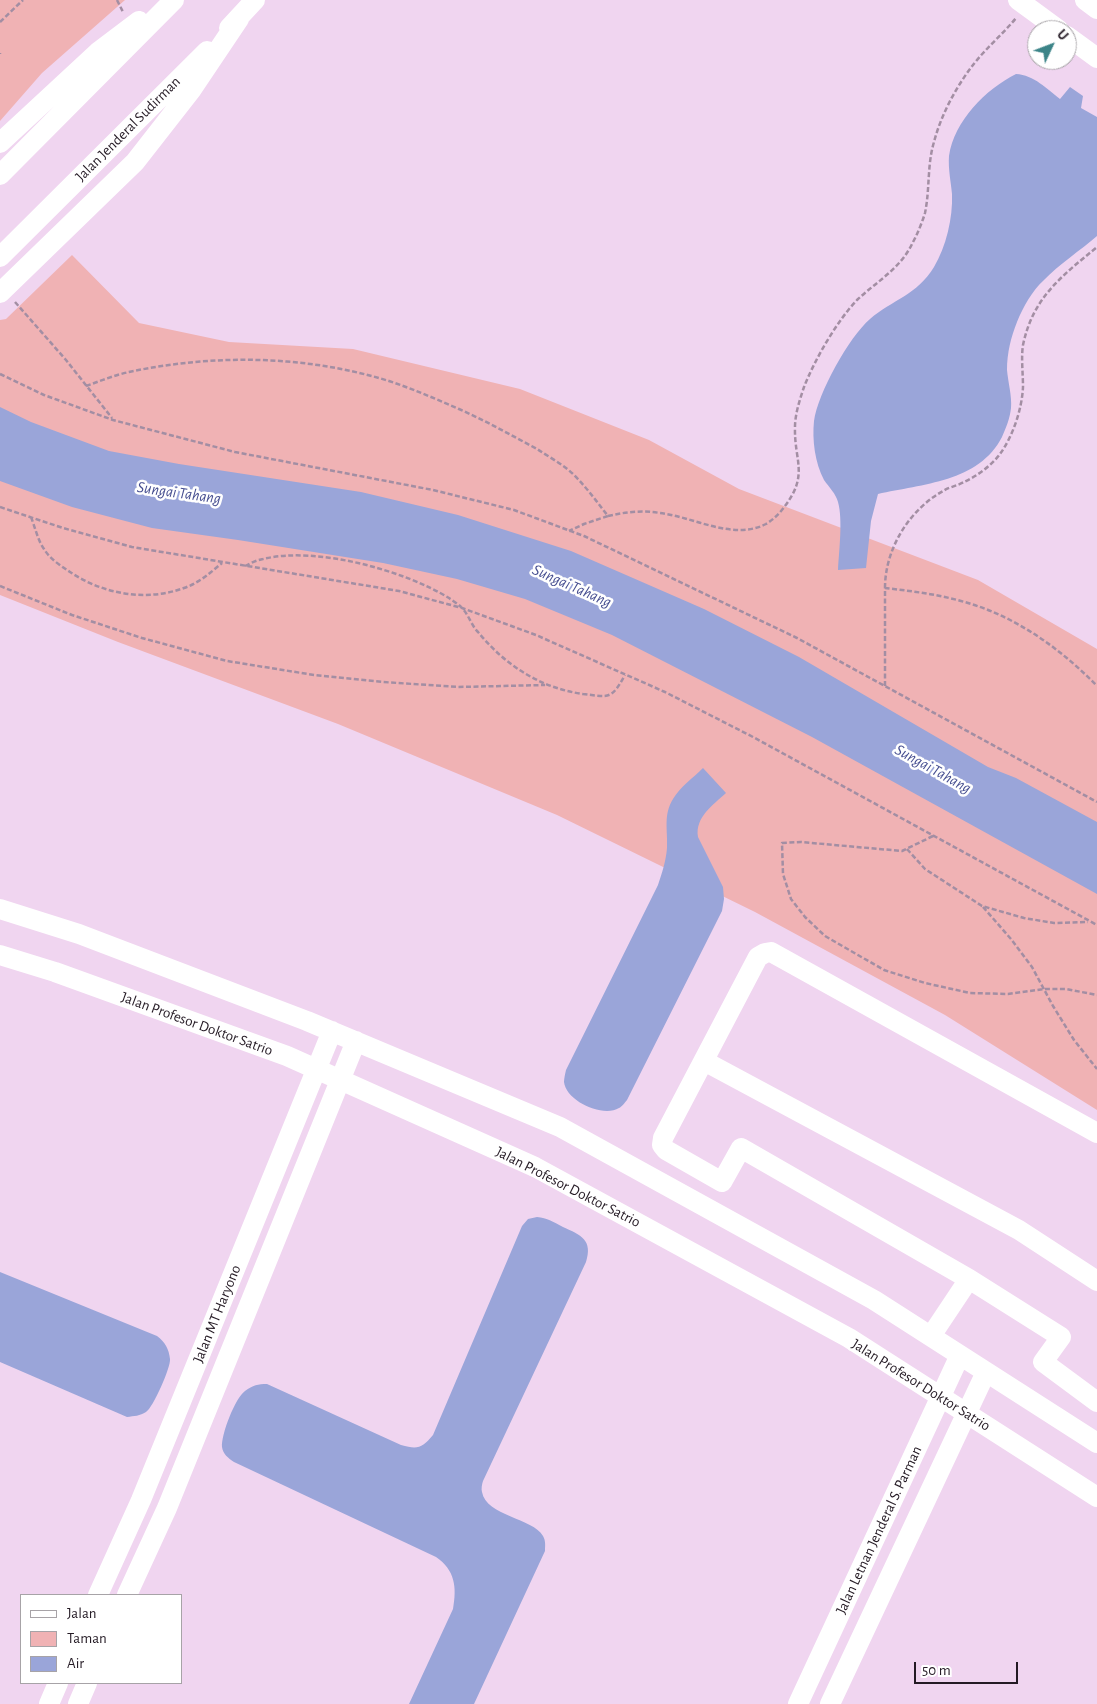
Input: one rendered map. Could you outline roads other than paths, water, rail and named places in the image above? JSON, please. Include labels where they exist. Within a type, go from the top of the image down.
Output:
[{"type":"street","points":[[0,143],[98,52],[166,0]]},
{"type":"street","points":[[0,175],[174,0]]},
{"type":"street","name":"Jalan Jenderal Sudirman","points":[[0,257],[239,19],[255,0]]},
{"type":"street","points":[[1085,0],[1097,9]]},
{"type":"street","points":[[1022,3],[1045,20]]},
{"type":"street","points":[[2,291],[136,162],[192,89],[239,19]]},
{"type":"street","points":[[1077,43],[1097,58]]},
{"type":"street","points":[[0,909],[79,934],[332,1031],[560,1127],[874,1300],[1097,1443]]},
{"type":"street","points":[[1097,1133],[1084,1124],[771,952],[764,953],[758,957],[663,1138],[662,1145],[666,1150],[722,1182],[741,1148],[969,1279],[1061,1337],[1044,1362],[1097,1402]]},
{"type":"street","name":"Jalan Profesor Doktor Satrio","points":[[0,955],[287,1056],[535,1167],[848,1338],[1097,1497]]},
{"type":"street","name":"Jalan MT Haryono","points":[[98,1594],[141,1500],[332,1031]]},
{"type":"street","name":"Jalan MT Haryono","points":[[127,1594],[167,1508],[356,1041]]},
{"type":"street","points":[[704,1061],[1019,1230],[1097,1281]]},
{"type":"street","points":[[651,1177],[666,1150]]},
{"type":"street","points":[[931,1336],[969,1279]]},
{"type":"street","name":"Jalan Letnan Jenderal S. Parman","points":[[798,1704],[960,1355]]},
{"type":"street","name":"Jalan Letnan Jenderal S. Parman","points":[[830,1704],[986,1372]]},
{"type":"street","points":[[49,1704],[58,1684]]},
{"type":"street","points":[[78,1704],[88,1684]]},
{"type":"water","points":[[1016,74],[1029,77],[1060,99],[1070,87],[1083,96],[1081,108],[1097,117],[1097,236],[1050,274],[1036,289],[1022,311],[1013,333],[1008,357],[1010,415],[1002,437],[992,452],[979,463],[948,479],[878,494],[871,521],[866,568],[838,570],[840,518],[838,502],[821,473],[816,459],[813,436],[814,421],[821,396],[844,352],[862,327],[878,312],[912,291],[934,267],[942,251],[950,222],[952,194],[949,156],[957,131],[964,119],[983,97]]},
{"type":"water","name":"Sungai Tahang","points":[[0,407],[31,422],[109,451],[179,464],[361,492],[458,515],[571,551],[704,609],[799,657],[988,767],[1016,778],[1097,822],[1097,894],[812,737],[612,635],[525,599],[457,579],[383,563],[152,528],[72,507],[0,481]]},
{"type":"water","points":[[703,768],[726,793],[702,817],[698,830],[698,837],[723,887],[722,911],[627,1100],[620,1107],[612,1111],[595,1109],[578,1101],[566,1089],[564,1082],[566,1070],[658,885],[664,867],[667,817],[670,805],[679,791]]},
{"type":"water","points":[[537,1217],[550,1220],[580,1236],[587,1243],[588,1255],[483,1481],[482,1492],[485,1500],[500,1512],[538,1530],[544,1538],[545,1551],[474,1704],[409,1704],[453,1609],[455,1593],[451,1573],[436,1557],[234,1462],[226,1456],[222,1447],[222,1441],[229,1417],[241,1395],[253,1386],[267,1384],[401,1445],[419,1447],[426,1443],[433,1435],[522,1226],[528,1219]]},
{"type":"water","points":[[0,1272],[160,1338],[168,1349],[170,1363],[161,1387],[149,1409],[137,1416],[127,1417],[0,1362]]}]
